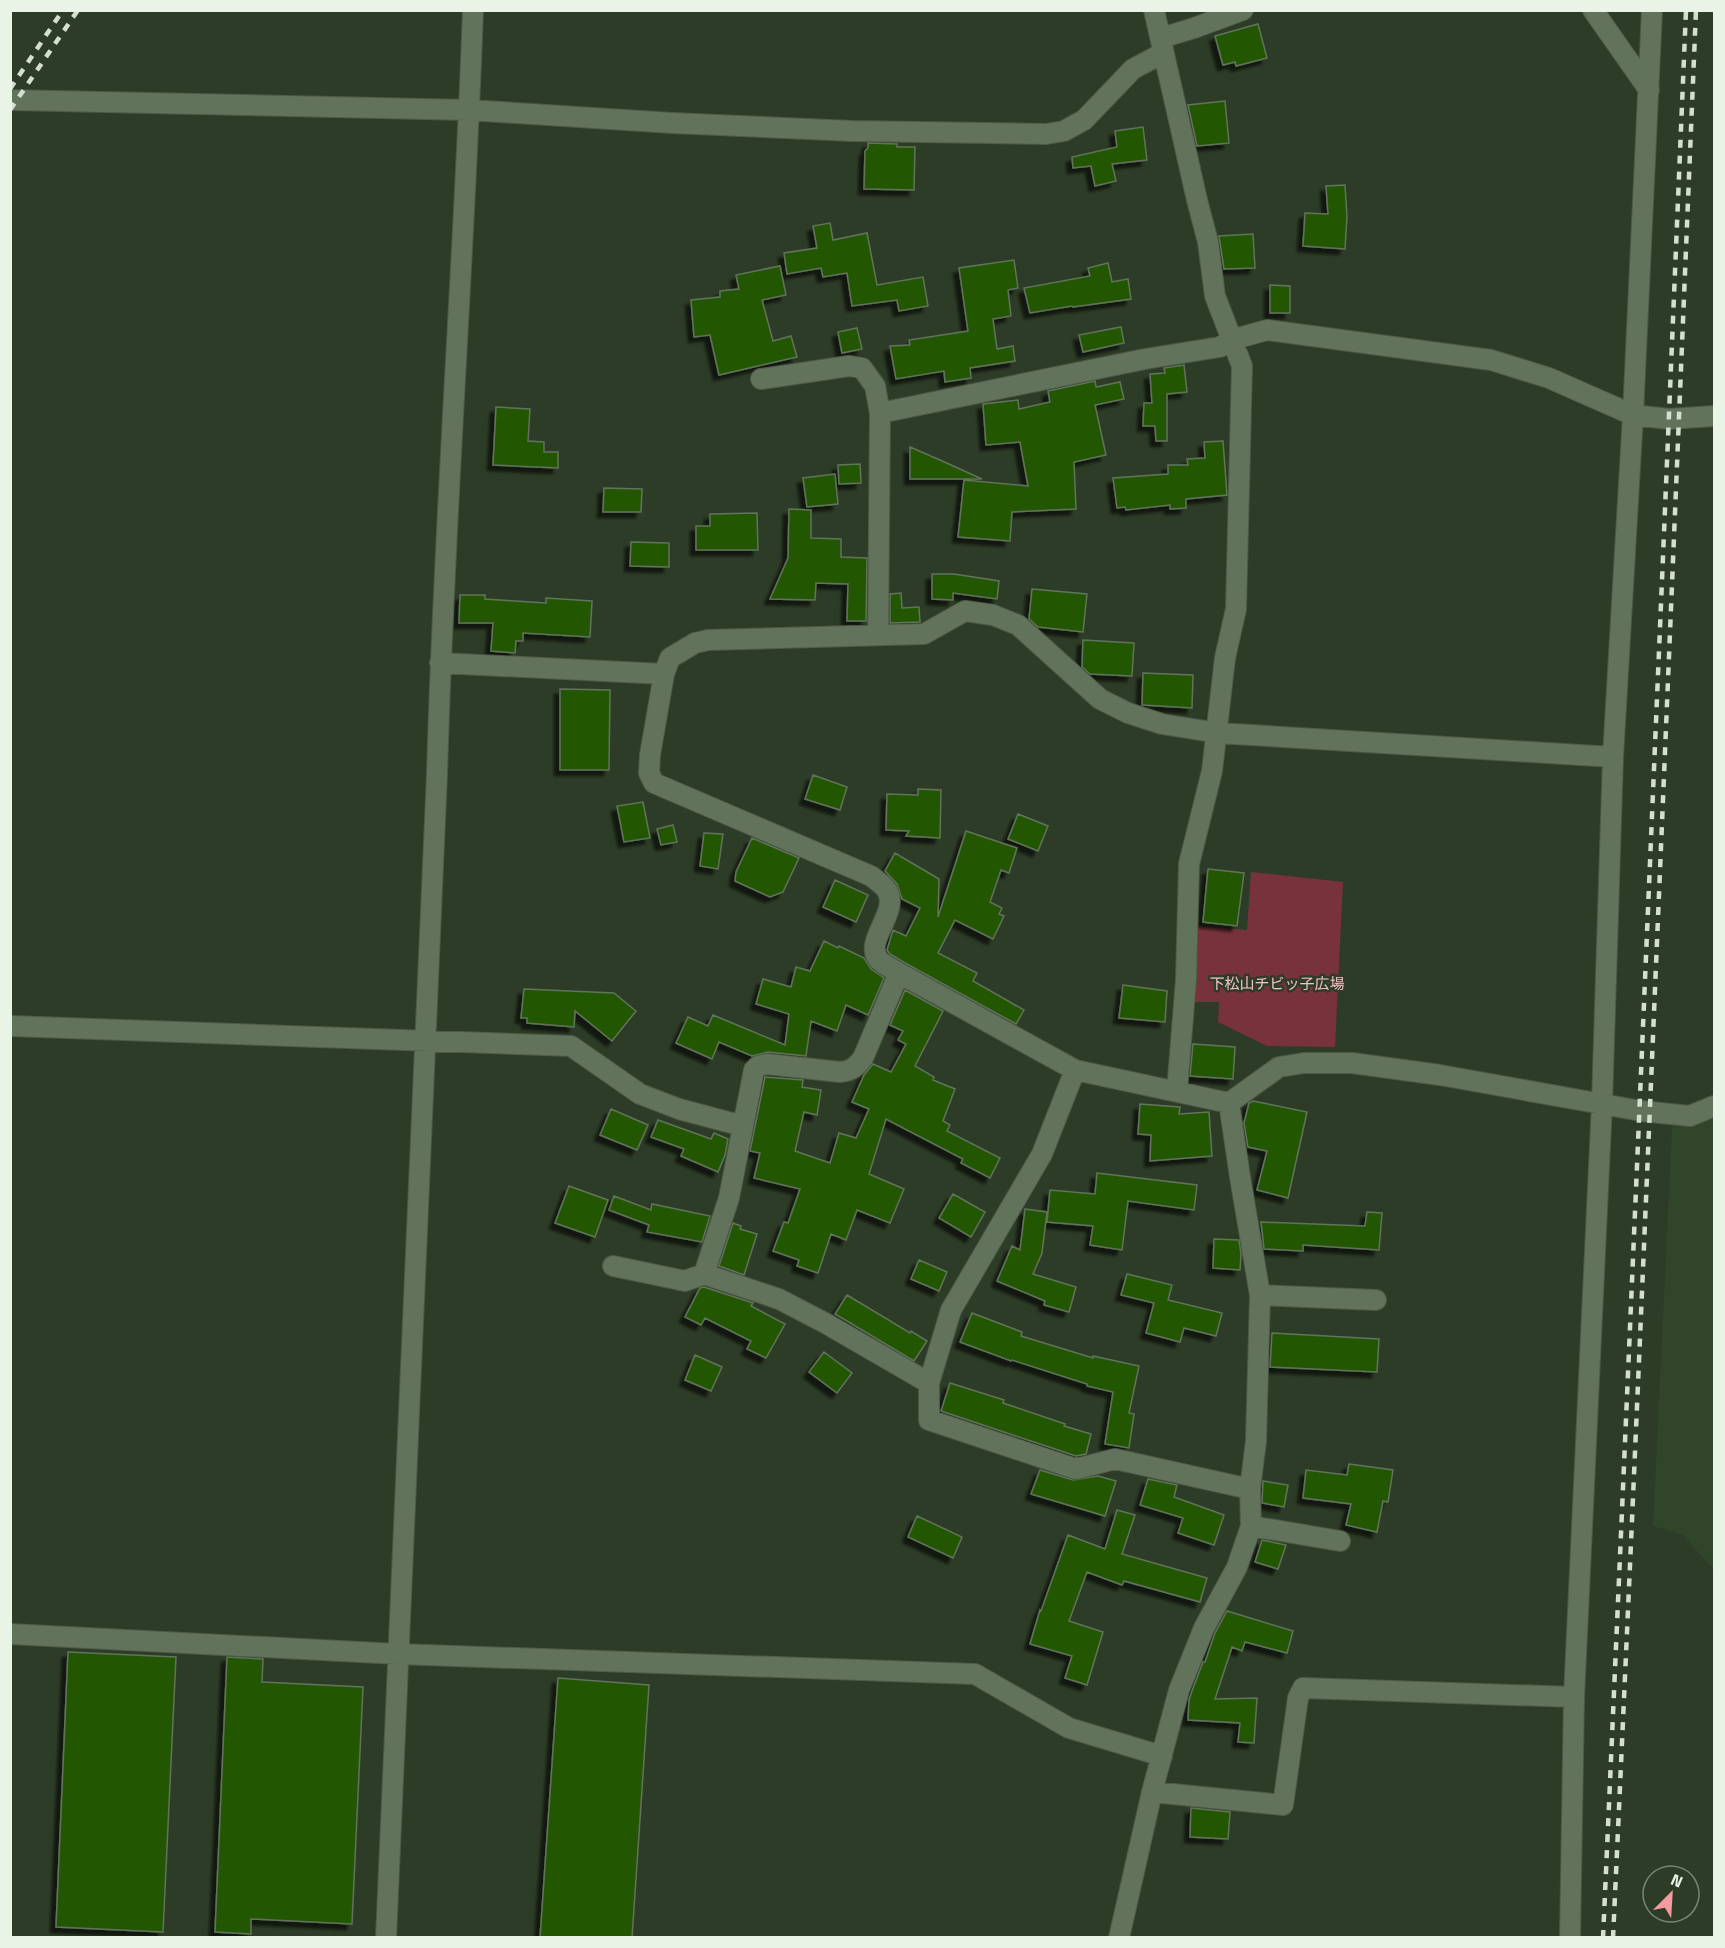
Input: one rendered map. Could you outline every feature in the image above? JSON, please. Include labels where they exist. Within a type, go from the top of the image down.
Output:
[{"type":"street","points":[[386,1938],[440,663],[470,110],[473,10]]},
{"type":"street","points":[[1154,10],[1208,242],[1215,296],[1242,366],[1236,609],[1225,658],[1212,771],[1189,864],[1186,980],[1177,1090]]},
{"type":"street","points":[[10,100],[470,110],[830,130],[1046,134],[1064,131],[1084,120],[1133,69],[1162,46],[1243,10]]},
{"type":"street","points":[[1593,10],[1649,90]]},
{"type":"street","points":[[1570,1938],[1574,1698],[1602,1103],[1612,757],[1633,415],[1652,10]]},
{"type":"street","points":[[880,413],[1145,358],[1220,347],[1231,340],[1267,330],[1491,360],[1549,378],[1633,415],[1669,419],[1714,416]]},
{"type":"street","points":[[761,379],[849,366],[862,368],[875,386],[880,413],[878,636]]},
{"type":"street","points":[[1612,757],[1218,733],[1162,724],[1100,699],[1018,625],[993,615],[965,611],[924,634],[708,640],[695,643],[670,658],[664,674],[649,773],[654,783],[872,876],[886,890],[890,906],[875,949],[878,959],[899,973],[1075,1070],[1177,1090],[1229,1103],[1279,1067],[1304,1063],[1352,1063],[1440,1075],[1641,1111],[1690,1116],[1714,1106]]},
{"type":"street","points":[[440,663],[664,674]]},
{"type":"street","points":[[704,1274],[729,1198],[754,1070],[758,1066],[767,1064],[850,1072],[863,1058],[899,973]]},
{"type":"street","points":[[10,1026],[571,1046],[640,1094],[679,1109],[743,1126]]},
{"type":"street","points":[[1075,1070],[1042,1154],[951,1310],[930,1383],[929,1420],[1076,1469],[1115,1459],[1250,1489]]},
{"type":"street","points":[[1119,1938],[1152,1792],[1179,1690],[1204,1628],[1237,1567],[1251,1526],[1250,1489],[1256,1441],[1260,1295],[1229,1103]]},
{"type":"street","points":[[613,1266],[685,1281],[704,1274],[779,1299],[930,1383]]},
{"type":"street","points":[[1260,1295],[1377,1300]]},
{"type":"street","points":[[1251,1526],[1340,1541]]},
{"type":"street","points":[[10,1634],[398,1654],[975,1674],[1069,1728],[1162,1756]]},
{"type":"street","points":[[1152,1792],[1283,1804],[1298,1698],[1304,1688],[1574,1698]]},
{"type":"shaded area","points":[[1714,1110],[1714,1570],[1683,1535],[1653,1526],[1672,1127]]},
{"type":"green space","name":"下松山チビッ子広場","points":[[1251,872],[1343,882],[1335,1047],[1267,1046],[1218,1022],[1219,1002],[1193,1002],[1195,926],[1247,930]]},
{"type":"building","points":[[1258,24],[1267,58],[1236,66],[1235,62],[1223,65],[1215,36]]},
{"type":"building","points":[[1225,101],[1229,143],[1197,146],[1188,105]]},
{"type":"building","points":[[1143,127],[1147,160],[1112,164],[1116,181],[1095,186],[1091,166],[1073,168],[1072,157],[1117,147],[1115,131]]},
{"type":"building","points":[[868,143],[915,147],[914,190],[864,189],[865,151]]},
{"type":"building","points":[[1345,185],[1347,217],[1345,249],[1303,246],[1305,213],[1328,214],[1326,186]]},
{"type":"building","points":[[830,223],[833,240],[867,233],[877,285],[923,277],[928,306],[899,311],[897,300],[852,306],[847,273],[823,277],[821,268],[787,274],[784,253],[817,248],[813,226]]},
{"type":"building","points":[[1253,234],[1255,268],[1224,269],[1219,236]]},
{"type":"building","points":[[1014,260],[1018,288],[1008,290],[1011,316],[993,319],[997,349],[1013,346],[1015,361],[970,368],[971,378],[945,382],[944,371],[896,379],[890,346],[910,345],[909,340],[968,331],[959,268]]},
{"type":"building","points":[[1108,263],[1112,282],[1128,279],[1131,299],[1030,313],[1024,288],[1090,276],[1088,268]]},
{"type":"building","points":[[780,266],[786,295],[762,300],[773,341],[791,336],[797,357],[719,375],[710,335],[694,337],[691,300],[720,297],[720,291],[739,289],[736,275]]},
{"type":"building","points":[[1270,285],[1290,286],[1290,313],[1270,313]]},
{"type":"building","points":[[1121,327],[1124,343],[1083,352],[1079,335]]},
{"type":"building","points":[[857,328],[862,349],[842,353],[838,332]]},
{"type":"building","points":[[1184,365],[1187,392],[1167,394],[1167,441],[1156,441],[1155,426],[1143,426],[1144,403],[1152,403],[1150,374],[1165,373],[1164,368]]},
{"type":"building","points":[[1095,381],[1096,387],[1120,382],[1124,399],[1095,405],[1106,455],[1074,462],[1076,509],[1012,512],[1010,541],[958,537],[964,480],[1028,486],[1020,442],[986,445],[983,404],[1018,400],[1019,409],[1050,402],[1048,391]]},
{"type":"building","points":[[496,407],[530,409],[528,441],[544,442],[544,452],[558,452],[558,468],[493,465]]},
{"type":"building","points":[[1223,441],[1227,495],[1186,499],[1186,508],[1170,509],[1170,505],[1126,510],[1125,507],[1117,508],[1113,478],[1168,474],[1168,465],[1188,465],[1187,459],[1205,458],[1204,442]]},
{"type":"building","points":[[910,447],[940,460],[982,479],[910,479]]},
{"type":"building","points":[[860,464],[861,483],[839,484],[838,465]]},
{"type":"building","points":[[835,474],[838,504],[807,507],[803,478]]},
{"type":"building","points":[[604,488],[642,489],[641,512],[603,512]]},
{"type":"building","points":[[789,509],[811,510],[811,538],[841,539],[841,557],[867,558],[866,621],[847,621],[848,584],[816,583],[815,600],[770,599],[788,558]]},
{"type":"building","points":[[757,513],[758,550],[696,550],[696,526],[710,526],[710,514]]},
{"type":"building","points":[[631,542],[669,543],[669,567],[630,566]]},
{"type":"building","points":[[932,574],[954,574],[999,581],[997,599],[953,593],[953,600],[932,599]]},
{"type":"building","points":[[1032,589],[1087,594],[1083,632],[1038,627],[1029,619]]},
{"type":"building","points":[[901,593],[902,608],[919,607],[920,622],[890,623],[890,594]]},
{"type":"building","points":[[460,595],[485,595],[485,599],[546,603],[546,598],[592,601],[590,637],[523,633],[523,641],[516,641],[515,653],[491,651],[493,623],[459,623]]},
{"type":"building","points":[[1083,640],[1134,643],[1132,676],[1090,674],[1082,667]]},
{"type":"building","points":[[1143,673],[1193,675],[1192,708],[1142,705]]},
{"type":"building","points":[[560,689],[610,690],[609,770],[560,770]]},
{"type":"building","points":[[813,775],[847,787],[840,810],[805,799]]},
{"type":"building","points":[[918,789],[941,790],[940,838],[906,836],[909,831],[886,830],[887,794],[918,795]]},
{"type":"building","points":[[643,802],[650,838],[624,842],[617,806]]},
{"type":"building","points":[[1018,814],[1048,826],[1038,851],[1008,839]]},
{"type":"building","points":[[673,825],[677,842],[661,845],[657,829]]},
{"type":"building","points":[[966,831],[1017,848],[1009,873],[1001,870],[990,902],[1002,908],[999,914],[1004,916],[993,939],[955,920],[938,953],[977,973],[973,981],[1024,1010],[1016,1024],[905,963],[887,950],[893,930],[906,936],[920,908],[902,899],[897,884],[885,871],[895,853],[939,879],[938,917]]},
{"type":"building","points":[[704,833],[723,834],[718,869],[700,866]]},
{"type":"building","points":[[752,838],[799,858],[783,892],[770,897],[735,881],[736,872]]},
{"type":"building","points":[[1208,869],[1244,873],[1237,926],[1203,922]]},
{"type":"building","points":[[835,880],[868,895],[856,922],[823,907]]},
{"type":"building","points":[[824,941],[864,958],[871,969],[884,978],[868,1015],[846,1005],[837,1031],[811,1021],[806,1056],[768,1052],[752,1056],[719,1042],[712,1059],[676,1043],[688,1017],[708,1026],[713,1015],[785,1045],[789,1014],[756,1004],[763,979],[791,987],[796,967],[810,971]]},
{"type":"building","points":[[1123,985],[1167,991],[1165,1022],[1119,1018]]},
{"type":"building","points":[[524,989],[614,993],[636,1011],[612,1041],[575,1011],[574,1027],[527,1023],[527,1018],[521,1018]]},
{"type":"building","points":[[905,990],[943,1011],[915,1066],[934,1077],[933,1080],[955,1089],[943,1121],[950,1125],[947,1131],[1000,1158],[990,1178],[961,1163],[963,1159],[886,1119],[869,1174],[904,1189],[890,1223],[857,1210],[846,1240],[831,1234],[818,1273],[797,1266],[799,1260],[773,1251],[784,1222],[788,1223],[800,1189],[754,1178],[760,1153],[750,1151],[765,1077],[803,1080],[802,1087],[821,1090],[817,1115],[804,1112],[795,1151],[830,1163],[839,1133],[856,1138],[869,1109],[852,1102],[864,1075],[873,1064],[891,1072],[906,1044],[898,1040],[903,1031],[890,1025]]},
{"type":"building","points":[[1193,1044],[1235,1047],[1233,1079],[1190,1076]]},
{"type":"building","points":[[1253,1101],[1307,1112],[1288,1198],[1257,1190],[1267,1151],[1248,1147],[1244,1123],[1249,1103]]},
{"type":"building","points":[[1140,1104],[1180,1107],[1179,1114],[1209,1112],[1212,1156],[1150,1161],[1151,1135],[1138,1134]]},
{"type":"building","points":[[611,1109],[648,1125],[637,1150],[600,1135]]},
{"type":"building","points":[[658,1120],[711,1139],[714,1133],[728,1139],[718,1172],[681,1156],[684,1149],[651,1137]]},
{"type":"building","points":[[1097,1173],[1197,1185],[1194,1210],[1128,1201],[1122,1250],[1090,1245],[1093,1226],[1047,1222],[1050,1190],[1095,1194]]},
{"type":"building","points":[[569,1186],[608,1200],[595,1237],[555,1223]]},
{"type":"building","points":[[953,1194],[985,1212],[971,1237],[939,1218]]},
{"type":"building","points":[[614,1196],[651,1210],[652,1204],[710,1216],[702,1242],[647,1232],[649,1225],[609,1210]]},
{"type":"building","points":[[1025,1209],[1047,1212],[1042,1253],[1033,1274],[1076,1287],[1069,1312],[1044,1305],[1045,1301],[997,1281],[1012,1246],[1020,1250]]},
{"type":"building","points":[[1367,1212],[1382,1213],[1379,1250],[1303,1245],[1303,1251],[1264,1249],[1261,1222],[1365,1226]]},
{"type":"building","points":[[733,1223],[741,1226],[740,1229],[757,1234],[744,1275],[719,1266]]},
{"type":"building","points":[[1214,1239],[1239,1240],[1240,1270],[1213,1268]]},
{"type":"building","points":[[919,1260],[947,1272],[939,1291],[911,1279]]},
{"type":"building","points":[[1127,1274],[1172,1285],[1168,1300],[1222,1313],[1216,1336],[1184,1328],[1180,1342],[1146,1333],[1154,1303],[1121,1295]]},
{"type":"building","points":[[704,1287],[753,1303],[751,1306],[785,1324],[766,1358],[747,1349],[751,1341],[705,1318],[701,1325],[685,1317],[700,1288]]},
{"type":"building","points":[[847,1295],[927,1341],[914,1361],[835,1314]]},
{"type":"building","points":[[972,1313],[1022,1332],[1021,1336],[1093,1358],[1093,1356],[1139,1366],[1129,1413],[1134,1414],[1129,1448],[1105,1444],[1113,1392],[1087,1386],[1087,1384],[1011,1361],[960,1342]]},
{"type":"building","points":[[1272,1333],[1379,1339],[1377,1372],[1270,1367]]},
{"type":"building","points":[[824,1352],[852,1373],[837,1393],[809,1372]]},
{"type":"building","points":[[695,1355],[722,1367],[711,1391],[685,1380]]},
{"type":"building","points":[[950,1383],[1004,1400],[1003,1403],[1091,1434],[1086,1454],[1076,1456],[941,1411]]},
{"type":"building","points":[[1349,1464],[1393,1470],[1388,1502],[1383,1501],[1377,1532],[1346,1525],[1351,1504],[1303,1498],[1306,1470],[1347,1475]]},
{"type":"building","points":[[1040,1470],[1073,1480],[1098,1476],[1116,1481],[1105,1516],[1031,1494]]},
{"type":"building","points":[[1148,1479],[1177,1485],[1174,1497],[1224,1515],[1214,1545],[1178,1533],[1183,1518],[1140,1505]]},
{"type":"building","points":[[1263,1481],[1288,1485],[1284,1507],[1262,1503]]},
{"type":"building","points":[[1117,1510],[1135,1515],[1122,1554],[1207,1578],[1200,1602],[1124,1581],[1122,1585],[1087,1572],[1069,1621],[1103,1632],[1087,1685],[1065,1678],[1072,1656],[1030,1644],[1068,1535],[1105,1549]]},
{"type":"building","points":[[917,1516],[962,1537],[953,1558],[908,1537]]},
{"type":"building","points":[[1262,1540],[1286,1545],[1278,1569],[1255,1562]]},
{"type":"building","points":[[1227,1611],[1293,1631],[1287,1653],[1245,1642],[1242,1651],[1232,1647],[1215,1699],[1257,1698],[1254,1743],[1238,1742],[1240,1723],[1188,1720],[1192,1691],[1215,1633]]},
{"type":"building","points":[[68,1652],[176,1657],[163,1932],[56,1927]]},
{"type":"building","points":[[227,1657],[263,1659],[262,1682],[363,1687],[352,1924],[251,1919],[251,1934],[215,1932]]},
{"type":"building","points":[[558,1678],[649,1685],[632,1938],[540,1938]]},
{"type":"building","points":[[1191,1808],[1230,1812],[1228,1839],[1190,1837]]},
{"type":"railway","points":[[10,89],[63,10]]},
{"type":"railway","points":[[10,110],[78,10]]},
{"type":"railway","points":[[1603,1938],[1686,10]]},
{"type":"railway","points":[[1613,1938],[1696,10]]}]
